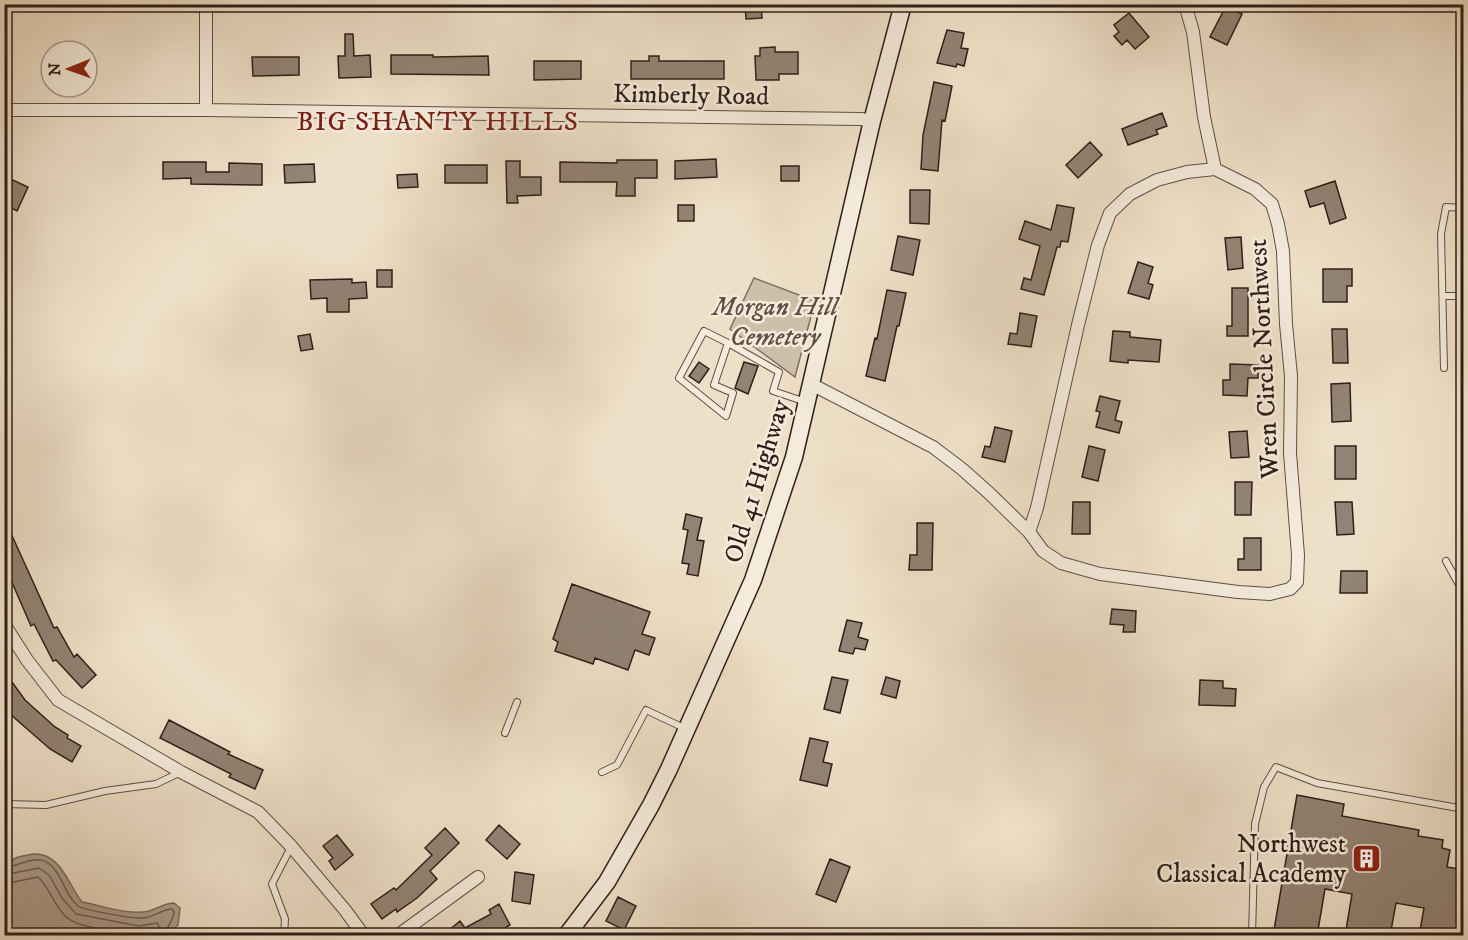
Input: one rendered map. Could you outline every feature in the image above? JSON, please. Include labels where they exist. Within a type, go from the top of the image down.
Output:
[{"type":"main road","name":"Old 41 Highway","points":[[566,936],[607,882],[669,769],[753,580],[782,495],[807,402],[872,121],[903,4]]},
{"type":"street","points":[[206,4],[206,110]]},
{"type":"street","points":[[811,384],[933,447],[962,469],[1029,532],[1080,314],[1098,245],[1110,213],[1130,194],[1157,180],[1187,172],[1215,169],[1204,117],[1193,32],[1185,4]]},
{"type":"street","name":"Kimberly Road","points":[[6,110],[206,110],[837,118],[872,121]]},
{"type":"street","name":"Wren Circle Northwest","points":[[1029,532],[1043,551],[1061,563],[1100,574],[1270,594],[1290,589],[1297,582],[1290,453],[1291,376],[1283,251],[1278,224],[1272,204],[1255,189],[1215,169]]},
{"type":"street","points":[[4,624],[27,660],[58,700],[181,771],[258,812],[291,846],[364,936]]},
{"type":"street","points":[[397,936],[478,877]]},
{"type":"lane","points":[[1444,368],[1442,234],[1446,207],[1464,208]]},
{"type":"lane","points":[[1443,296],[1464,296]]},
{"type":"lane","points":[[728,343],[714,386],[733,393],[726,416],[679,378],[704,331],[728,343],[779,372],[773,391],[807,402]]},
{"type":"lane","points":[[1446,561],[1458,583],[1464,583]]},
{"type":"lane","points":[[505,733],[517,702]]},
{"type":"lane","points":[[603,772],[617,765],[646,710],[686,729]]},
{"type":"lane","points":[[1252,936],[1255,824],[1264,787],[1276,767],[1317,783],[1464,809]]},
{"type":"lane","points":[[4,804],[46,805],[105,791],[156,784],[181,771]]},
{"type":"lane","points":[[284,936],[285,919],[272,884],[291,846]]},
{"type":"green space","name":"Morgan Hill Cemetery","points":[[754,278],[815,301],[795,377],[730,329]]},
{"type":"water","points":[[33,854],[50,858],[57,864],[82,902],[120,911],[136,912],[174,903],[180,908],[178,925],[167,935],[5,935],[5,863]]},
{"type":"building","points":[[745,4],[761,4],[762,18],[746,19]]},
{"type":"building","points":[[1226,6],[1242,14],[1227,45],[1210,37]]},
{"type":"building","points":[[1129,13],[1149,37],[1135,49],[1127,40],[1122,45],[1114,36],[1119,32],[1114,25]]},
{"type":"building","points":[[947,30],[964,33],[961,48],[968,49],[964,66],[957,64],[956,67],[937,63]]},
{"type":"building","points":[[345,34],[353,34],[354,56],[370,55],[371,77],[339,78],[338,56],[345,56]]},
{"type":"building","points":[[775,47],[775,52],[798,52],[798,74],[779,74],[779,80],[756,80],[755,56],[760,56],[760,48]]},
{"type":"building","points":[[391,55],[488,56],[489,75],[391,74]]},
{"type":"building","points":[[649,56],[659,56],[659,61],[724,61],[724,79],[631,79],[631,61],[649,61]]},
{"type":"building","points":[[252,57],[299,57],[299,75],[253,76]]},
{"type":"building","points":[[534,61],[581,61],[581,79],[534,80]]},
{"type":"building","points":[[934,82],[952,86],[945,121],[942,120],[938,171],[921,169],[923,135]]},
{"type":"building","points":[[1162,113],[1167,126],[1156,130],[1158,134],[1128,145],[1122,129]]},
{"type":"building","points":[[1090,142],[1102,155],[1078,178],[1066,165]]},
{"type":"building","points":[[716,159],[717,177],[675,179],[675,161]]},
{"type":"building","points":[[617,160],[657,160],[657,178],[635,178],[635,196],[616,196],[617,182],[560,182],[560,162],[617,163]]},
{"type":"building","points":[[506,161],[520,161],[520,177],[541,177],[541,195],[517,196],[518,203],[507,203]]},
{"type":"building","points":[[163,162],[206,162],[206,172],[229,172],[229,163],[262,164],[262,185],[191,184],[191,178],[163,179]]},
{"type":"building","points":[[314,164],[315,182],[285,183],[284,165]]},
{"type":"building","points":[[445,165],[487,165],[487,183],[445,183]]},
{"type":"building","points":[[781,166],[799,166],[799,181],[781,181]]},
{"type":"building","points":[[417,174],[418,187],[398,188],[397,175]]},
{"type":"building","points":[[4,176],[28,187],[17,211],[4,204]]},
{"type":"building","points":[[1335,181],[1346,218],[1330,224],[1324,203],[1310,207],[1305,191]]},
{"type":"building","points":[[910,190],[930,190],[929,224],[910,223]]},
{"type":"building","points":[[678,205],[694,205],[694,221],[678,221]]},
{"type":"building","points":[[1057,205],[1074,208],[1068,242],[1061,241],[1060,247],[1057,247],[1044,295],[1021,289],[1024,278],[1031,280],[1040,246],[1019,239],[1025,221],[1051,230]]},
{"type":"building","points":[[898,236],[920,240],[913,275],[891,270]]},
{"type":"building","points":[[1241,237],[1243,268],[1228,270],[1225,238]]},
{"type":"building","points":[[1138,262],[1153,267],[1148,283],[1153,285],[1149,299],[1128,293]]},
{"type":"building","points":[[1323,269],[1352,269],[1352,286],[1347,286],[1347,302],[1323,302]]},
{"type":"building","points":[[377,270],[392,270],[392,287],[377,287]]},
{"type":"building","points":[[352,279],[352,283],[366,282],[367,298],[349,299],[349,312],[327,312],[327,298],[311,299],[310,280]]},
{"type":"building","points":[[1232,288],[1248,288],[1248,336],[1227,336],[1227,326],[1232,326]]},
{"type":"building","points":[[887,290],[906,293],[885,381],[866,376],[875,338],[877,339]]},
{"type":"building","points":[[1020,313],[1037,316],[1031,347],[1008,344],[1010,333],[1017,334]]},
{"type":"building","points":[[1332,329],[1347,329],[1348,363],[1333,363]]},
{"type":"building","points":[[1113,331],[1130,332],[1130,337],[1161,340],[1159,362],[1110,361]]},
{"type":"building","points":[[310,334],[313,349],[301,351],[298,336]]},
{"type":"building","points":[[699,362],[709,369],[699,383],[689,376]]},
{"type":"building","points":[[744,362],[758,366],[748,394],[735,388]]},
{"type":"building","points":[[1230,364],[1258,365],[1258,378],[1248,378],[1247,396],[1223,395],[1223,380],[1230,380]]},
{"type":"building","points":[[1350,383],[1351,421],[1332,422],[1331,384]]},
{"type":"building","points":[[1100,396],[1120,401],[1115,420],[1122,422],[1119,433],[1096,427],[1100,412],[1096,411]]},
{"type":"building","points":[[995,427],[1012,431],[1005,462],[982,457],[985,446],[990,447]]},
{"type":"building","points":[[1247,431],[1249,457],[1231,458],[1229,432]]},
{"type":"building","points":[[1089,446],[1105,450],[1098,481],[1082,477]]},
{"type":"building","points":[[1335,446],[1356,446],[1356,479],[1335,479]]},
{"type":"building","points":[[1235,482],[1252,482],[1251,515],[1235,515]]},
{"type":"building","points":[[1073,502],[1090,502],[1090,534],[1072,534]]},
{"type":"building","points":[[1335,502],[1352,502],[1354,534],[1337,535]]},
{"type":"building","points":[[686,514],[702,518],[697,540],[704,541],[698,576],[687,574],[689,564],[682,563],[688,530],[683,529]]},
{"type":"building","points":[[4,518],[54,628],[57,627],[74,657],[77,654],[96,675],[82,688],[56,660],[53,661],[34,624],[31,626],[4,564]]},
{"type":"building","points":[[917,523],[933,523],[932,570],[909,570],[910,555],[917,555]]},
{"type":"building","points":[[1244,538],[1261,538],[1261,570],[1238,570],[1238,559],[1244,559]]},
{"type":"building","points":[[1341,571],[1367,571],[1367,593],[1340,593]]},
{"type":"building","points":[[572,584],[650,612],[642,634],[655,638],[649,655],[635,650],[628,670],[595,658],[593,664],[555,651],[558,642],[553,639]]},
{"type":"building","points":[[1112,609],[1136,611],[1135,632],[1123,632],[1124,625],[1110,624]]},
{"type":"building","points":[[847,620],[862,623],[858,637],[868,640],[865,650],[855,648],[853,654],[839,651]]},
{"type":"building","points":[[4,671],[25,700],[55,727],[68,735],[67,738],[81,746],[72,762],[50,749],[4,706]]},
{"type":"building","points":[[832,677],[848,680],[840,713],[824,709]]},
{"type":"building","points":[[886,677],[900,681],[896,698],[881,694]]},
{"type":"building","points":[[1200,680],[1223,681],[1223,688],[1236,689],[1235,706],[1199,705]]},
{"type":"building","points":[[169,720],[230,752],[228,754],[263,770],[255,789],[229,777],[231,774],[160,738]]},
{"type":"building","points":[[810,738],[828,742],[823,762],[832,764],[827,786],[800,780]]},
{"type":"building","name":"Northwest Classical Academy","points":[[1297,795],[1344,804],[1342,816],[1419,830],[1418,836],[1443,840],[1442,848],[1450,850],[1447,867],[1464,870],[1464,936],[1419,936],[1424,908],[1396,903],[1390,936],[1345,936],[1352,894],[1325,889],[1317,936],[1273,936]]},
{"type":"building","points":[[499,825],[520,844],[507,859],[486,840]]},
{"type":"building","points":[[445,828],[459,843],[430,871],[437,879],[417,898],[382,919],[371,904],[394,888],[396,890],[432,855],[425,848]]},
{"type":"building","points":[[337,835],[353,855],[335,870],[329,861],[333,858],[323,846]]},
{"type":"building","points":[[830,859],[850,867],[836,902],[816,894]]},
{"type":"building","points":[[515,872],[534,875],[530,904],[512,901]]},
{"type":"building","points":[[618,897],[636,906],[624,930],[606,921]]},
{"type":"building","points":[[499,904],[510,925],[491,936],[442,936],[460,921],[465,928],[491,914],[489,910]]},
{"type":"place","name":"Northwest Classical Academy","points":[[1367,858]]},
{"type":"district","name":"BIG SHANTY HILLS","points":[[438,121]]}]
